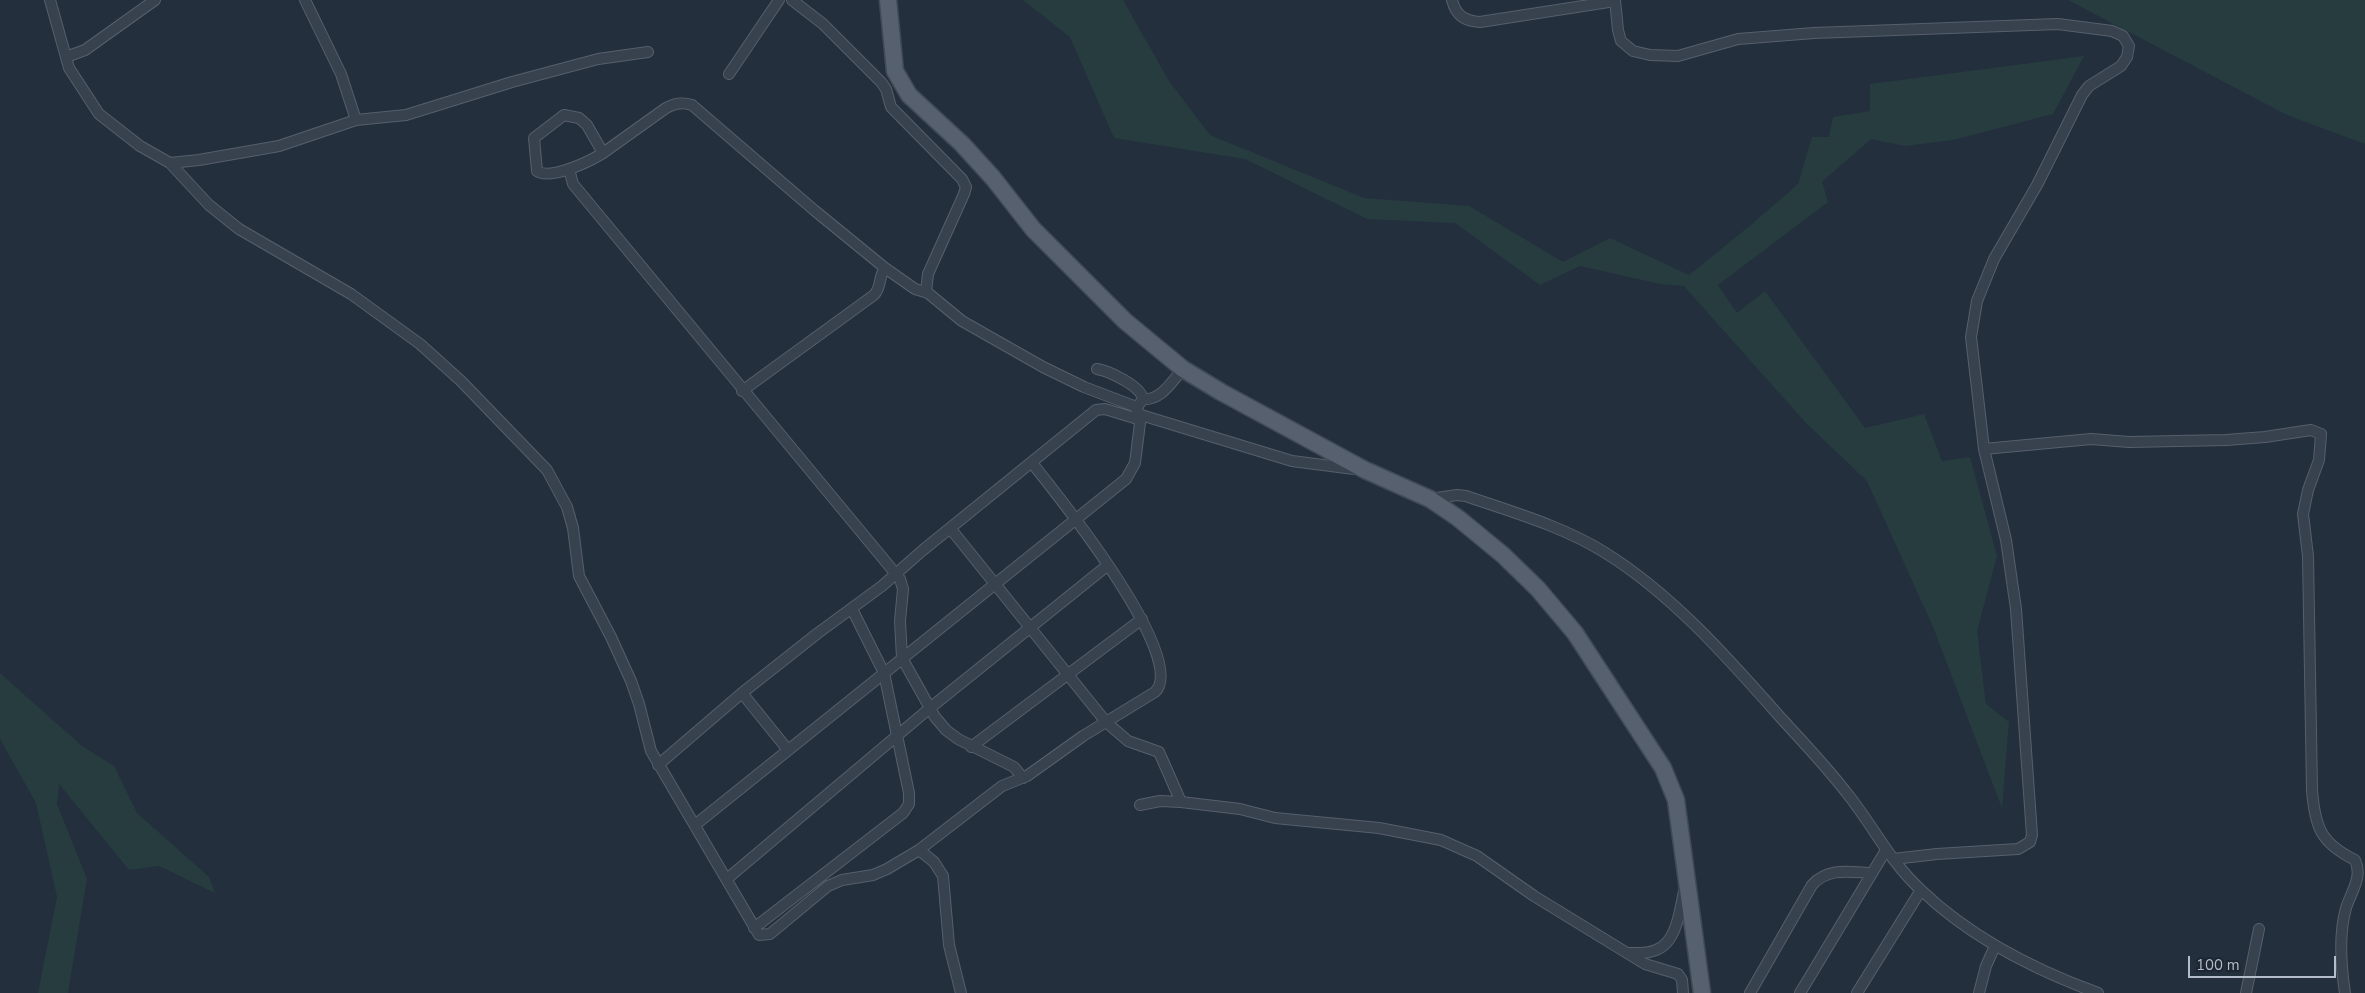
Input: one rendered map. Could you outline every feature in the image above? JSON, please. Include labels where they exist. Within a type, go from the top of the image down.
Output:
[{"type":"main road","points":[[888,0],[895,71],[902,85],[910,95],[962,144],[993,178],[1039,236],[1125,321],[1183,369],[1221,392],[1365,470],[1430,498],[1503,555],[1538,589],[1581,641],[1663,768],[1676,800],[1702,993]]},
{"type":"street","points":[[50,0],[69,68],[99,114],[133,140],[170,163],[209,205],[238,229],[352,294],[420,344],[461,381],[547,470],[562,494],[569,512],[579,576],[628,673],[639,704],[651,751],[658,766],[728,878],[754,928],[760,935],[770,934],[828,886],[842,880],[878,874],[919,850],[1002,786],[1022,778],[1155,692],[1161,682],[1157,658],[1142,619],[1076,519],[1032,463]]},
{"type":"street","points":[[66,57],[85,50],[155,0]]},
{"type":"street","points":[[305,0],[335,60],[356,120]]},
{"type":"street","points":[[729,74],[779,0]]},
{"type":"street","points":[[792,0],[823,24],[881,82],[887,92],[891,107],[949,164],[965,184],[964,194],[928,274],[926,292]]},
{"type":"street","points":[[1452,0],[1458,14],[1467,21],[1480,22],[1615,1],[1621,41],[1633,51],[1650,55],[1678,56],[1738,39],[1814,33],[2058,24],[2112,30],[2123,36],[2128,46],[2127,57],[2121,66],[2089,86],[2082,95],[2036,185],[1994,259],[1976,301],[1971,337],[1984,449],[2006,540],[2016,609],[2032,835],[2030,842],[2018,849],[1893,859]]},
{"type":"street","points":[[170,163],[199,160],[279,146],[356,120],[406,115],[512,82],[598,59],[648,52]]},
{"type":"street","points":[[887,92],[902,85]]},
{"type":"street","points":[[603,153],[590,129],[583,121],[569,115],[561,116],[534,138],[536,169],[542,174],[569,169],[603,153],[671,105],[682,103],[692,105],[885,268],[915,289],[926,292],[962,321],[1043,367],[1084,387],[1140,410],[1292,461],[1365,470]]},
{"type":"street","points":[[569,169],[572,184],[896,574],[903,590],[900,621],[902,658],[930,708],[946,730],[971,747],[1014,767],[1022,778]]},
{"type":"street","points":[[742,390],[874,295],[879,289],[880,276],[885,268]]},
{"type":"street","points":[[695,825],[1132,472],[1141,393],[1116,375],[1097,369]]},
{"type":"street","points":[[658,766],[742,693],[896,574],[1096,410],[1140,410],[1161,394],[1183,369]]},
{"type":"street","points":[[1984,449],[2091,439],[2129,442],[2226,440],[2265,438],[2311,430],[2318,431],[2321,434],[2319,460],[2308,490],[2303,514],[2308,564],[2312,790],[2316,820],[2323,837],[2333,848],[2355,860],[2358,871],[2346,908],[2343,926],[2342,976],[2345,993]]},
{"type":"street","points":[[1430,498],[1466,496],[1537,522],[1584,541],[1604,552],[1645,582],[1701,632],[1829,771],[1864,815],[1886,850],[1921,890],[1995,946],[2098,993]]},
{"type":"street","points":[[950,528],[1106,722],[1128,741],[1159,752],[1181,802]]},
{"type":"street","points":[[728,878],[898,737],[930,708],[1108,565]]},
{"type":"street","points":[[754,928],[906,811],[910,799],[884,673],[852,609]]},
{"type":"street","points":[[971,747],[1142,619]]},
{"type":"street","points":[[742,693],[788,750]]},
{"type":"street","points":[[1140,805],[1160,802],[1181,802],[1240,809],[1275,818],[1379,828],[1441,840],[1477,856],[1534,896],[1626,953],[1654,968],[1678,974],[1682,980],[1683,993]]},
{"type":"street","points":[[919,850],[934,862],[943,876],[949,945],[961,993]]},
{"type":"street","points":[[1805,991],[1886,850]]},
{"type":"street","points":[[1750,993],[1800,905],[1818,879],[1837,872],[1872,873]]},
{"type":"street","points":[[1626,953],[1655,951],[1669,941],[1687,877]]},
{"type":"street","points":[[1857,993],[1921,890]]},
{"type":"street","points":[[2246,993],[2259,929]]},
{"type":"street","points":[[1979,993],[1986,966],[1995,946]]},
{"type":"green space","points":[[1023,0],[1123,0],[1169,81],[1210,135],[1364,198],[1469,206],[1563,262],[1610,238],[1689,275],[1798,184],[1812,137],[1829,137],[1833,117],[1870,111],[1870,84],[2084,56],[2053,114],[1953,140],[1905,146],[1871,139],[1822,182],[1828,202],[1718,285],[1737,313],[1765,291],[1865,428],[1924,414],[1942,461],[1970,457],[1997,556],[1977,631],[1986,704],[2009,722],[2002,808],[1933,627],[1867,481],[1806,423],[1684,286],[1660,284],[1580,266],[1540,285],[1455,223],[1367,219],[1245,159],[1114,138],[1070,37]]},
{"type":"green space","points":[[2068,0],[2365,0],[2365,144],[2287,115]]},
{"type":"green space","points":[[0,673],[82,746],[114,766],[137,813],[209,877],[215,893],[159,866],[129,870],[59,784],[57,804],[87,879],[68,993],[38,993],[57,897],[36,803],[0,739]]}]
